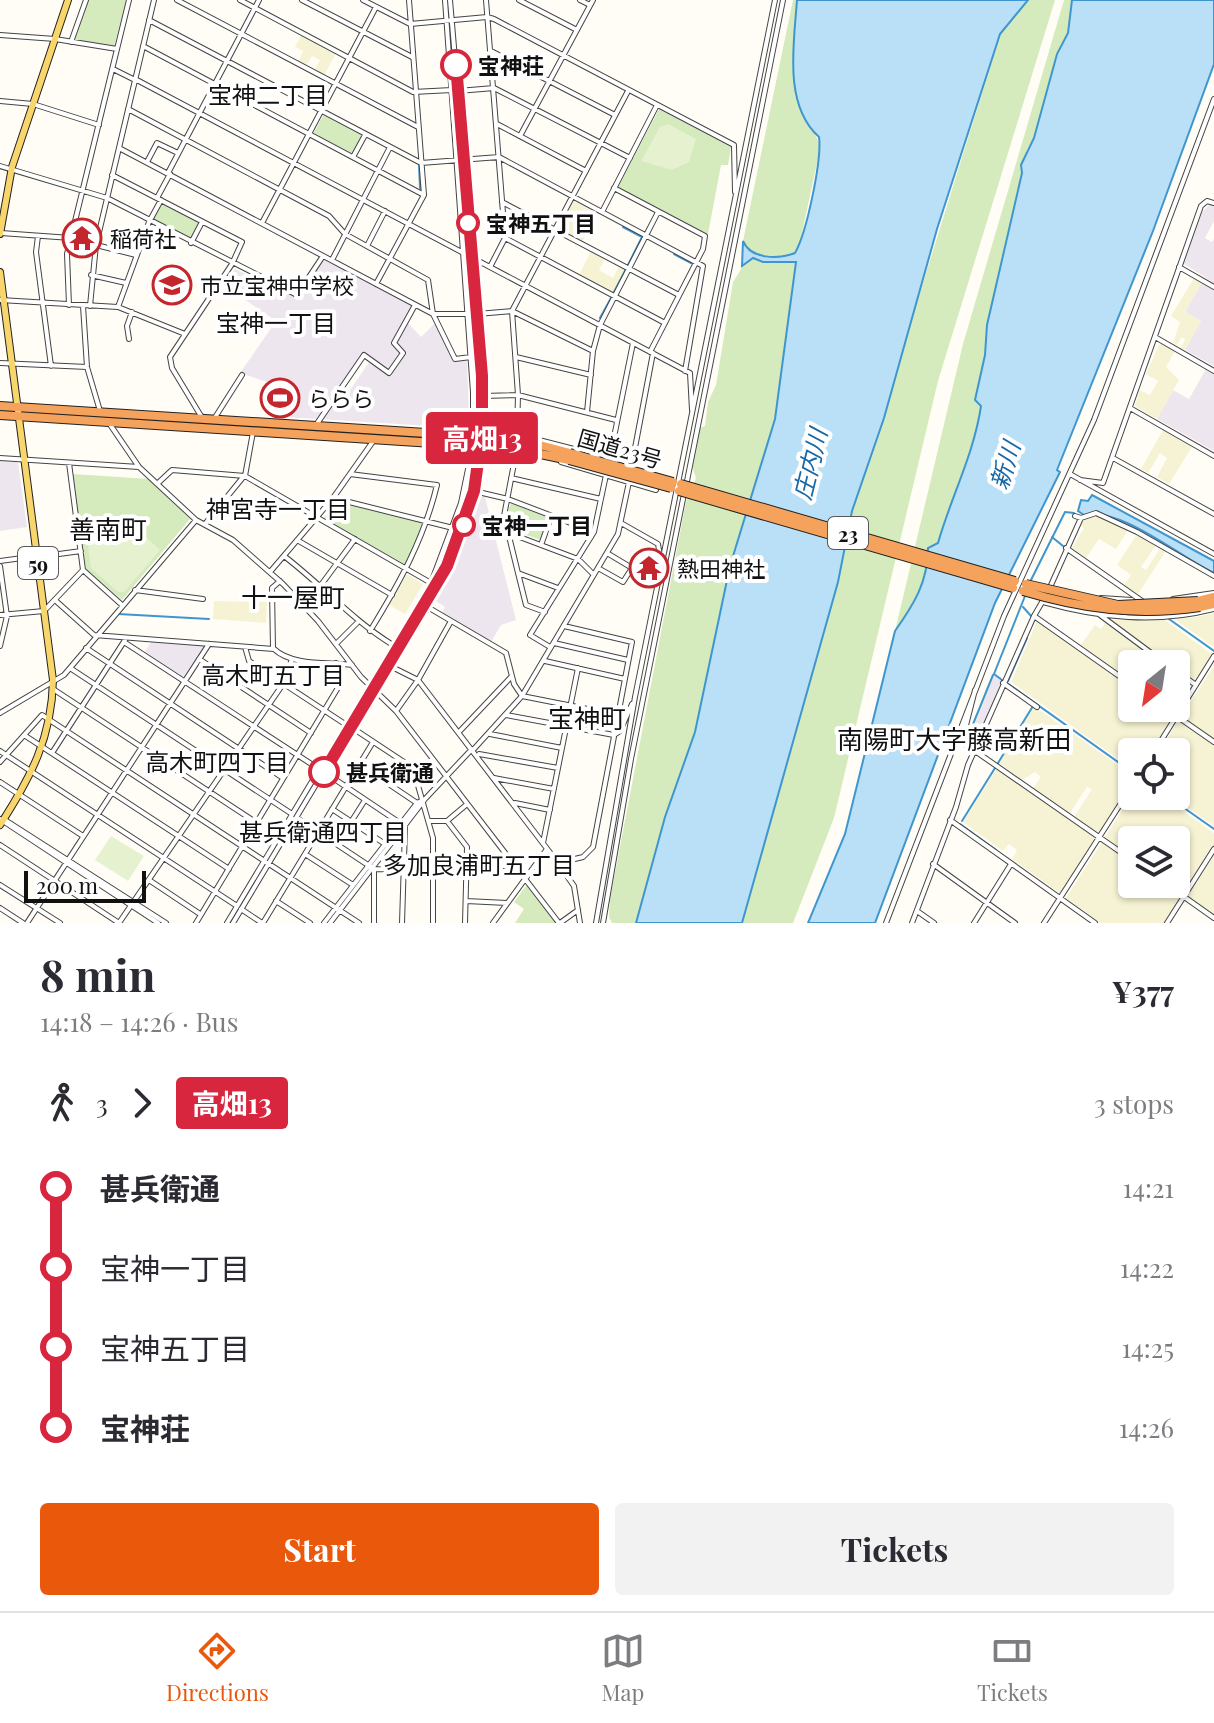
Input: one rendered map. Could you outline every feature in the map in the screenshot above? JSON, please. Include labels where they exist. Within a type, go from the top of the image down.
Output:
[{"type":"highway","name":"国道23号","points":[[0,406],[18,412],[109,422],[374,440],[479,442]]},
{"type":"highway","name":"国道23号","points":[[0,415],[100,411],[315,426],[479,442],[570,456],[1018,586],[1118,605],[1214,606]]},
{"type":"highway","name":"国道23号","points":[[1199,604],[1214,595]]},
{"type":"main road","points":[[0,234],[12,167],[68,0]]},
{"type":"main road","points":[[0,272],[18,412]]},
{"type":"main road","name":"59","points":[[1,821],[33,772],[43,748],[51,720],[53,689],[18,412]]},
{"type":"street","points":[[71,42],[86,0]]},
{"type":"street","points":[[69,305],[67,254],[129,0]]},
{"type":"street","points":[[90,306],[96,245],[154,0]]},
{"type":"street","points":[[177,0],[418,127]]},
{"type":"street","points":[[240,0],[416,93],[494,88],[630,158]]},
{"type":"street","points":[[118,307],[178,153],[259,0]]},
{"type":"street","points":[[302,0],[412,57]]},
{"type":"street","points":[[363,0],[410,24],[487,17],[564,56],[734,145],[735,194]]},
{"type":"street","points":[[376,284],[424,195],[409,0]]},
{"type":"street","points":[[227,923],[239,908],[431,583],[453,528],[479,442],[448,0]]},
{"type":"street","points":[[486,0],[505,238],[490,267]]},
{"type":"street","points":[[519,0],[577,30]]},
{"type":"street","points":[[520,136],[591,3],[580,0]]},
{"type":"street","points":[[596,923],[635,697],[775,0]]},
{"type":"street","points":[[603,923],[631,759],[783,0]]},
{"type":"street","points":[[262,223],[376,7]]},
{"type":"street","points":[[149,20],[421,163],[499,157],[698,263],[705,268],[685,371]]},
{"type":"street","points":[[0,35],[55,39],[117,49]]},
{"type":"street","points":[[143,46],[424,195]]},
{"type":"street","points":[[491,51],[615,115]]},
{"type":"street","points":[[113,69],[690,373],[693,412]]},
{"type":"street","points":[[517,435],[518,395],[512,311],[628,90]]},
{"type":"street","points":[[886,923],[975,687],[1094,420],[1214,99]]},
{"type":"street","points":[[0,101],[33,104],[99,125]]},
{"type":"street","points":[[602,212],[657,105]]},
{"type":"street","points":[[128,109],[329,216],[345,234],[428,280],[433,314],[455,359],[471,357]]},
{"type":"street","points":[[497,124],[586,171]]},
{"type":"street","points":[[353,157],[366,134]]},
{"type":"street","points":[[146,163],[157,143],[178,153]]},
{"type":"street","points":[[332,260],[390,147]]},
{"type":"street","points":[[119,148],[433,314],[468,314]]},
{"type":"street","points":[[371,687],[388,665],[455,549],[474,491],[483,396],[460,159]]},
{"type":"street","points":[[0,166],[12,167],[107,198],[297,295],[323,256]]},
{"type":"street","points":[[112,175],[242,242],[232,264],[170,357],[172,368],[203,418]]},
{"type":"street","points":[[330,923],[353,885],[371,867],[385,844],[522,696],[607,553],[621,523],[651,353],[698,263],[705,236],[614,188]]},
{"type":"street","points":[[1080,480],[1103,483],[1201,206],[1207,201],[1214,203]]},
{"type":"street","points":[[502,202],[679,295]]},
{"type":"street","points":[[367,246],[385,211]]},
{"type":"street","points":[[587,412],[593,351],[600,325],[658,212]]},
{"type":"street","points":[[191,243],[202,222]]},
{"type":"street","points":[[0,234],[71,238]]},
{"type":"street","points":[[38,236],[36,252],[51,366]]},
{"type":"street","points":[[505,238],[665,323]]},
{"type":"street","points":[[96,245],[136,256]]},
{"type":"street","points":[[1179,267],[1214,287]]},
{"type":"street","points":[[91,275],[126,283]]},
{"type":"street","points":[[2,300],[118,307],[185,334]]},
{"type":"street","points":[[315,426],[364,355],[389,373],[403,353],[394,343],[415,305]]},
{"type":"street","points":[[83,306],[87,367],[100,411]]},
{"type":"street","points":[[477,314],[512,311],[593,351]]},
{"type":"street","points":[[129,339],[127,326],[132,312]]},
{"type":"street","points":[[1155,337],[1214,371]]},
{"type":"street","points":[[628,660],[553,646],[530,635],[594,532],[633,343]]},
{"type":"street","points":[[516,357],[591,375]]},
{"type":"street","points":[[0,363],[87,367]]},
{"type":"street","points":[[214,419],[242,375]]},
{"type":"street","points":[[483,396],[518,395],[616,420]]},
{"type":"street","points":[[1130,408],[1214,456]]},
{"type":"street","points":[[109,422],[139,467],[157,484],[196,520],[233,540],[280,581],[371,687],[396,711],[560,923],[578,910]]},
{"type":"street","points":[[205,524],[245,476],[253,432]]},
{"type":"street","points":[[479,442],[517,435],[609,458]]},
{"type":"street","points":[[270,572],[333,498],[374,440]]},
{"type":"street","points":[[479,442],[656,490]]},
{"type":"street","points":[[516,453],[504,516],[526,605],[545,612]]},
{"type":"street","points":[[0,458],[139,467]]},
{"type":"street","points":[[1113,458],[1214,514]]},
{"type":"street","points":[[69,463],[83,570],[122,605]]},
{"type":"street","points":[[157,484],[172,470],[245,476],[431,583]]},
{"type":"street","points":[[350,474],[437,485],[428,521],[407,569],[370,631]]},
{"type":"street","points":[[1070,474],[1214,554]]},
{"type":"street","points":[[511,478],[601,499]]},
{"type":"street","points":[[474,491],[508,499],[594,532]]},
{"type":"street","points":[[333,498],[453,528]]},
{"type":"street","points":[[912,923],[975,749],[1033,617],[1051,585],[1078,517],[1096,513],[1124,525],[1214,576]]},
{"type":"street","points":[[541,545],[552,516]]},
{"type":"street","points":[[0,713],[69,668],[196,520]]},
{"type":"street","points":[[621,523],[658,544],[662,564]]},
{"type":"street","points":[[509,533],[578,559],[593,574]]},
{"type":"street","points":[[321,585],[355,539]]},
{"type":"street","points":[[297,540],[392,595]]},
{"type":"street","points":[[1066,548],[1142,601]]},
{"type":"street","points":[[0,646],[7,616],[0,563],[81,551]]},
{"type":"street","points":[[598,568],[623,582],[632,568],[607,553]]},
{"type":"street","points":[[284,556],[321,585],[357,623],[394,645]]},
{"type":"street","points":[[0,615],[44,611],[83,570]]},
{"type":"street","points":[[518,573],[559,589]]},
{"type":"street","points":[[273,649],[272,588],[280,581]]},
{"type":"street","points":[[1051,585],[1098,597],[1142,601],[1214,595]]},
{"type":"street","points":[[135,590],[203,599]]},
{"type":"street","points":[[56,601],[95,635],[125,640],[273,649],[282,657],[352,665]]},
{"type":"street","points":[[1043,602],[1100,615],[1163,618],[1214,606]]},
{"type":"street","points":[[424,605],[506,653],[511,677],[522,696],[618,715]]},
{"type":"street","points":[[1100,615],[1147,650]]},
{"type":"street","points":[[1033,617],[1118,675]]},
{"type":"street","points":[[396,711],[418,680],[451,621]]},
{"type":"street","points":[[336,644],[357,623]]},
{"type":"street","points":[[558,863],[583,857],[593,847],[632,642],[564,626]]},
{"type":"street","points":[[52,753],[125,640]]},
{"type":"street","points":[[125,640],[403,824]]},
{"type":"street","points":[[0,908],[25,923],[209,644]]},
{"type":"street","points":[[245,647],[249,661],[413,768],[430,821],[434,870],[433,923]]},
{"type":"street","points":[[86,648],[283,778]]},
{"type":"street","points":[[1190,696],[1214,656]]},
{"type":"street","points":[[199,659],[311,733]]},
{"type":"street","points":[[0,845],[119,923],[283,684],[292,659]]},
{"type":"street","points":[[544,661],[625,679]]},
{"type":"street","points":[[196,923],[339,686],[336,663]]},
{"type":"street","points":[[388,665],[418,680],[558,863],[574,886],[580,923]]},
{"type":"street","points":[[69,668],[371,867],[519,871]]},
{"type":"street","points":[[543,843],[578,668]]},
{"type":"street","points":[[459,732],[511,677]]},
{"type":"street","points":[[1190,681],[1196,685]]},
{"type":"street","points":[[1003,683],[1037,707]]},
{"type":"street","points":[[975,687],[975,698],[963,737],[965,744],[1118,850]]},
{"type":"street","points":[[53,689],[257,823]]},
{"type":"street","points":[[505,715],[614,735],[620,731],[635,697]]},
{"type":"street","points":[[0,762],[42,715],[359,923]]},
{"type":"street","points":[[1185,722],[1214,742]]},
{"type":"street","points":[[488,734],[562,748]]},
{"type":"street","points":[[24,735],[229,869]]},
{"type":"street","points":[[0,751],[263,923],[373,742]]},
{"type":"street","points":[[474,751],[558,768]]},
{"type":"street","points":[[359,764],[417,803]]},
{"type":"street","points":[[494,778],[554,789]]},
{"type":"street","points":[[0,782],[83,836]]},
{"type":"street","points":[[324,923],[371,867],[417,803],[425,799]]},
{"type":"street","points":[[351,822],[365,800]]},
{"type":"street","points":[[513,803],[550,810]]},
{"type":"street","points":[[430,821],[447,821],[467,804]]},
{"type":"street","points":[[1044,923],[1118,808]]},
{"type":"street","points":[[332,809],[385,844]]},
{"type":"street","points":[[1,821],[9,820],[158,923]]},
{"type":"street","points":[[950,820],[1095,923]]},
{"type":"street","points":[[447,821],[467,847],[465,923]]},
{"type":"street","points":[[402,923],[403,824]]},
{"type":"street","points":[[493,923],[547,849]]},
{"type":"street","points":[[1190,887],[1214,849]]},
{"type":"street","points":[[305,854],[353,885]]},
{"type":"street","points":[[933,864],[1015,923]]},
{"type":"street","points":[[974,923],[1011,864]]},
{"type":"street","points":[[371,867],[374,923]]},
{"type":"street","points":[[149,880],[201,914]]},
{"type":"street","points":[[0,885],[60,923]]},
{"type":"street","points":[[1167,923],[1183,898]]},
{"type":"street","points":[[1185,898],[1214,918]]},
{"type":"street","points":[[276,901],[310,923]]},
{"type":"street","points":[[466,901],[509,903]]},
{"type":"street","points":[[132,904],[166,923]]},
{"type":"street","points":[[233,923],[239,908]]},
{"type":"street","points":[[917,911],[934,923]]},
{"type":"shaded area","points":[[301,35],[336,53],[324,76],[314,71],[320,60],[312,56],[306,66],[298,62],[303,51],[295,47]]},
{"type":"shaded area","points":[[573,201],[597,213],[582,242],[558,229]]},
{"type":"shaded area","points":[[1210,204],[1214,206],[1214,221],[1205,238],[1212,242],[1214,239],[1214,283],[1183,263],[1199,215]]},
{"type":"shaded area","points":[[591,251],[605,258],[599,270],[613,278],[619,266],[626,269],[614,292],[579,275]]},
{"type":"shaded area","points":[[324,260],[414,307],[393,342],[402,353],[388,371],[363,353],[317,419],[283,417],[285,388],[240,373],[276,321],[222,284],[235,269],[298,298]]},
{"type":"shaded area","points":[[1194,278],[1202,282],[1185,312],[1201,321],[1185,350],[1181,348],[1185,339],[1182,337],[1177,345],[1173,343],[1180,322],[1171,316]]},
{"type":"shaded area","points":[[1202,282],[1214,289],[1214,366],[1185,350],[1201,321],[1185,312]]},
{"type":"shaded area","points":[[408,323],[421,337],[435,323],[453,361],[467,360],[469,420],[461,428],[320,419],[334,399],[341,403],[370,361],[389,374],[405,353],[396,342]]},
{"type":"shaded area","points":[[1160,343],[1175,351],[1166,367],[1179,380],[1157,419],[1135,406],[1140,390],[1150,395],[1158,381],[1146,374]]},
{"type":"shaded area","points":[[1206,369],[1214,374],[1214,451],[1157,419],[1173,390],[1189,399]]},
{"type":"shaded area","points":[[1163,430],[1192,447],[1169,484],[1157,477],[1167,458],[1160,453],[1148,473],[1141,469]]},
{"type":"shaded area","points":[[0,461],[18,462],[27,527],[0,531]]},
{"type":"shaded area","points":[[477,496],[485,497],[516,620],[501,625],[491,642],[442,613],[445,607],[434,600],[462,545]]},
{"type":"shaded area","points":[[1096,515],[1128,530],[1116,549],[1099,539],[1086,558],[1072,548],[1084,528],[1079,525],[1082,519]]},
{"type":"shaded area","points":[[1137,534],[1156,545],[1141,567],[1146,570],[1161,547],[1166,551],[1138,594],[1124,585],[1131,575],[1117,565]]},
{"type":"shaded area","points":[[407,574],[423,584],[405,614],[389,605]]},
{"type":"shaded area","points":[[214,601],[267,602],[266,623],[213,619]]},
{"type":"shaded area","points":[[1214,613],[1214,647],[1174,619],[1196,617]]},
{"type":"shaded area","points":[[1107,620],[1165,620],[1213,655],[1194,682],[1190,679],[1190,650],[1149,650]]},
{"type":"shaded area","points":[[1037,621],[1118,677],[1118,722],[1171,722],[1161,738],[1118,738],[1118,759],[1011,682]]},
{"type":"shaded area","points":[[1105,623],[1143,650],[1118,650],[1118,672],[1080,646],[1095,625],[1101,629]]},
{"type":"shaded area","points":[[151,642],[204,647],[183,677],[145,652]]},
{"type":"shaded area","points":[[1214,665],[1214,740],[1188,722],[1190,703]]},
{"type":"shaded area","points":[[994,675],[1002,681],[975,746],[969,739]]},
{"type":"shaded area","points":[[1034,706],[1118,765],[1118,805],[1100,834],[1074,817],[1092,789],[1087,787],[1070,813],[1033,788],[1041,777],[1035,772],[1022,780],[999,763]]},
{"type":"shaded area","points":[[1177,722],[1181,722],[1214,745],[1214,826],[1190,809],[1190,738],[1167,738]]},
{"type":"shaded area","points":[[998,767],[1095,838],[1060,893],[1012,859],[1017,850],[1009,844],[1003,851],[963,822]]},
{"type":"shaded area","points":[[1122,810],[1182,810],[1214,833],[1214,845],[1190,883],[1190,826],[1118,826],[1118,847],[1105,837]]},
{"type":"shaded area","points":[[1102,842],[1118,853],[1118,898],[1179,898],[1165,923],[1101,923],[1066,898]]},
{"type":"shaded area","points":[[1214,852],[1214,915],[1190,898],[1190,891]]},
{"type":"green space","points":[[87,0],[126,0],[114,47],[74,40]]},
{"type":"green space","points":[[793,0],[797,0],[793,56],[795,81],[802,110],[820,149],[799,247],[792,255],[764,256],[752,252],[743,241]]},
{"type":"green space","points":[[1011,0],[1055,0],[938,381],[834,818],[793,923],[742,923],[838,582],[852,511]]},
{"type":"green space","points":[[1064,0],[1072,0],[1074,4],[1068,33],[1057,54],[1034,138],[1027,149],[987,325],[985,355],[975,400],[981,406],[978,423],[938,543],[928,548],[926,572],[919,592],[895,631],[963,344]]},
{"type":"green space","points":[[659,109],[731,147],[728,165],[721,165],[708,234],[618,187]]},
{"type":"green space","points":[[324,114],[362,134],[354,154],[313,134]]},
{"type":"green space","points":[[668,124],[696,139],[689,162],[672,170],[641,161],[660,127]]},
{"type":"green space","points":[[163,203],[199,223],[191,239],[152,220]]},
{"type":"green space","points":[[753,258],[763,262],[797,262],[775,419],[730,566],[695,731],[665,817],[638,917],[636,923],[612,923],[609,917],[610,899],[686,502],[696,478],[692,466],[699,428],[705,426],[708,402],[716,385],[733,282],[746,261]]},
{"type":"green space","points":[[73,474],[149,479],[190,519],[122,600],[86,569]]},
{"type":"green space","points":[[336,501],[424,523],[406,565],[324,518]]},
{"type":"green space","points":[[511,503],[549,518],[541,540],[511,530],[507,515]]},
{"type":"green space","points":[[119,520],[134,526],[160,550],[124,592],[118,592],[91,568],[88,545],[106,524]]},
{"type":"green space","points":[[111,836],[144,856],[128,881],[95,860]]},
{"type":"green space","points":[[526,886],[556,923],[515,923],[524,909],[514,902]]},
{"type":"water","name":"庄内川","points":[[797,0],[1028,0],[1000,34],[937,229],[884,418],[852,511],[838,582],[742,923],[636,923],[665,817],[695,732],[730,566],[775,419],[796,262],[763,262],[753,258],[742,266],[743,241],[759,255],[774,257],[795,253],[813,195],[819,137],[808,124],[795,91],[793,54]]},
{"type":"water","name":"新川","points":[[1072,0],[1214,0],[1214,64],[1153,231],[1057,470],[1060,472],[995,603],[875,923],[808,923],[845,834],[895,631],[919,592],[926,572],[928,548],[938,543],[978,424],[981,406],[975,400],[985,355],[987,325],[1022,173],[1021,165],[1034,138],[1057,54],[1068,33]]},
{"type":"water","points":[[1092,495],[1214,561],[1214,573],[1132,525],[1115,518],[1099,514],[1084,515],[1078,511],[1081,500],[1088,501]]},
{"type":"waterway","points":[[419,165],[420,188]]},
{"type":"waterway","points":[[623,227],[642,237],[628,265]]},
{"type":"waterway","points":[[674,254],[691,263]]},
{"type":"waterway","points":[[614,292],[626,269]]},
{"type":"waterway","points":[[600,318],[611,298]]},
{"type":"waterway","points":[[1030,582],[1065,512],[1074,513]]},
{"type":"waterway","points":[[1052,537],[1063,546]]},
{"type":"waterway","points":[[1002,680],[994,674],[1025,596]]},
{"type":"waterway","points":[[1023,607],[1032,617]]},
{"type":"waterway","points":[[118,614],[209,619]]},
{"type":"waterway","points":[[1169,619],[1214,651]]},
{"type":"waterway","points":[[1008,681],[1027,638]]},
{"type":"waterway","points":[[973,746],[967,739],[993,675]]},
{"type":"waterway","points":[[1007,683],[1118,762]]},
{"type":"waterway","points":[[998,763],[1033,706]]},
{"type":"waterway","points":[[962,821],[995,768]]},
{"type":"waterway","points":[[1187,810],[1214,829]]},
{"type":"waterway","points":[[960,824],[996,850]]},
{"type":"bus line","name":"高畑13","points":[[324,772],[447,566],[462,532],[474,491],[482,433],[482,376],[456,65]]},
{"type":"place","name":"宝神荘","points":[[456,65]]},
{"type":"place","name":"宝神五丁目","points":[[468,223]]},
{"type":"place","name":"稲荷社","points":[[82,238]]},
{"type":"place","name":"市立宝神中学校","points":[[172,285]]},
{"type":"place","name":"ららら","points":[[280,398]]},
{"type":"place","name":"宝神一丁目","points":[[464,525]]},
{"type":"place","name":"熱田神社","points":[[649,568]]},
{"type":"place","name":"甚兵衛通","points":[[324,772]]},
{"type":"district","name":"宝神二丁目","points":[[268,94]]},
{"type":"district","name":"宝神一丁目","points":[[276,322]]},
{"type":"district","name":"神宮寺一丁目","points":[[278,508]]},
{"type":"district","name":"善南町","points":[[108,528]]},
{"type":"district","name":"十一屋町","points":[[293,596]]},
{"type":"district","name":"高木町五丁目","points":[[273,674]]},
{"type":"district","name":"宝神町","points":[[587,717]]},
{"type":"district","name":"南陽町大字藤高新田","points":[[954,738]]},
{"type":"district","name":"高木町四丁目","points":[[217,761]]},
{"type":"district","name":"甚兵衛通四丁目","points":[[323,831]]},
{"type":"district","name":"多加良浦町五丁目","points":[[479,864]]}]
